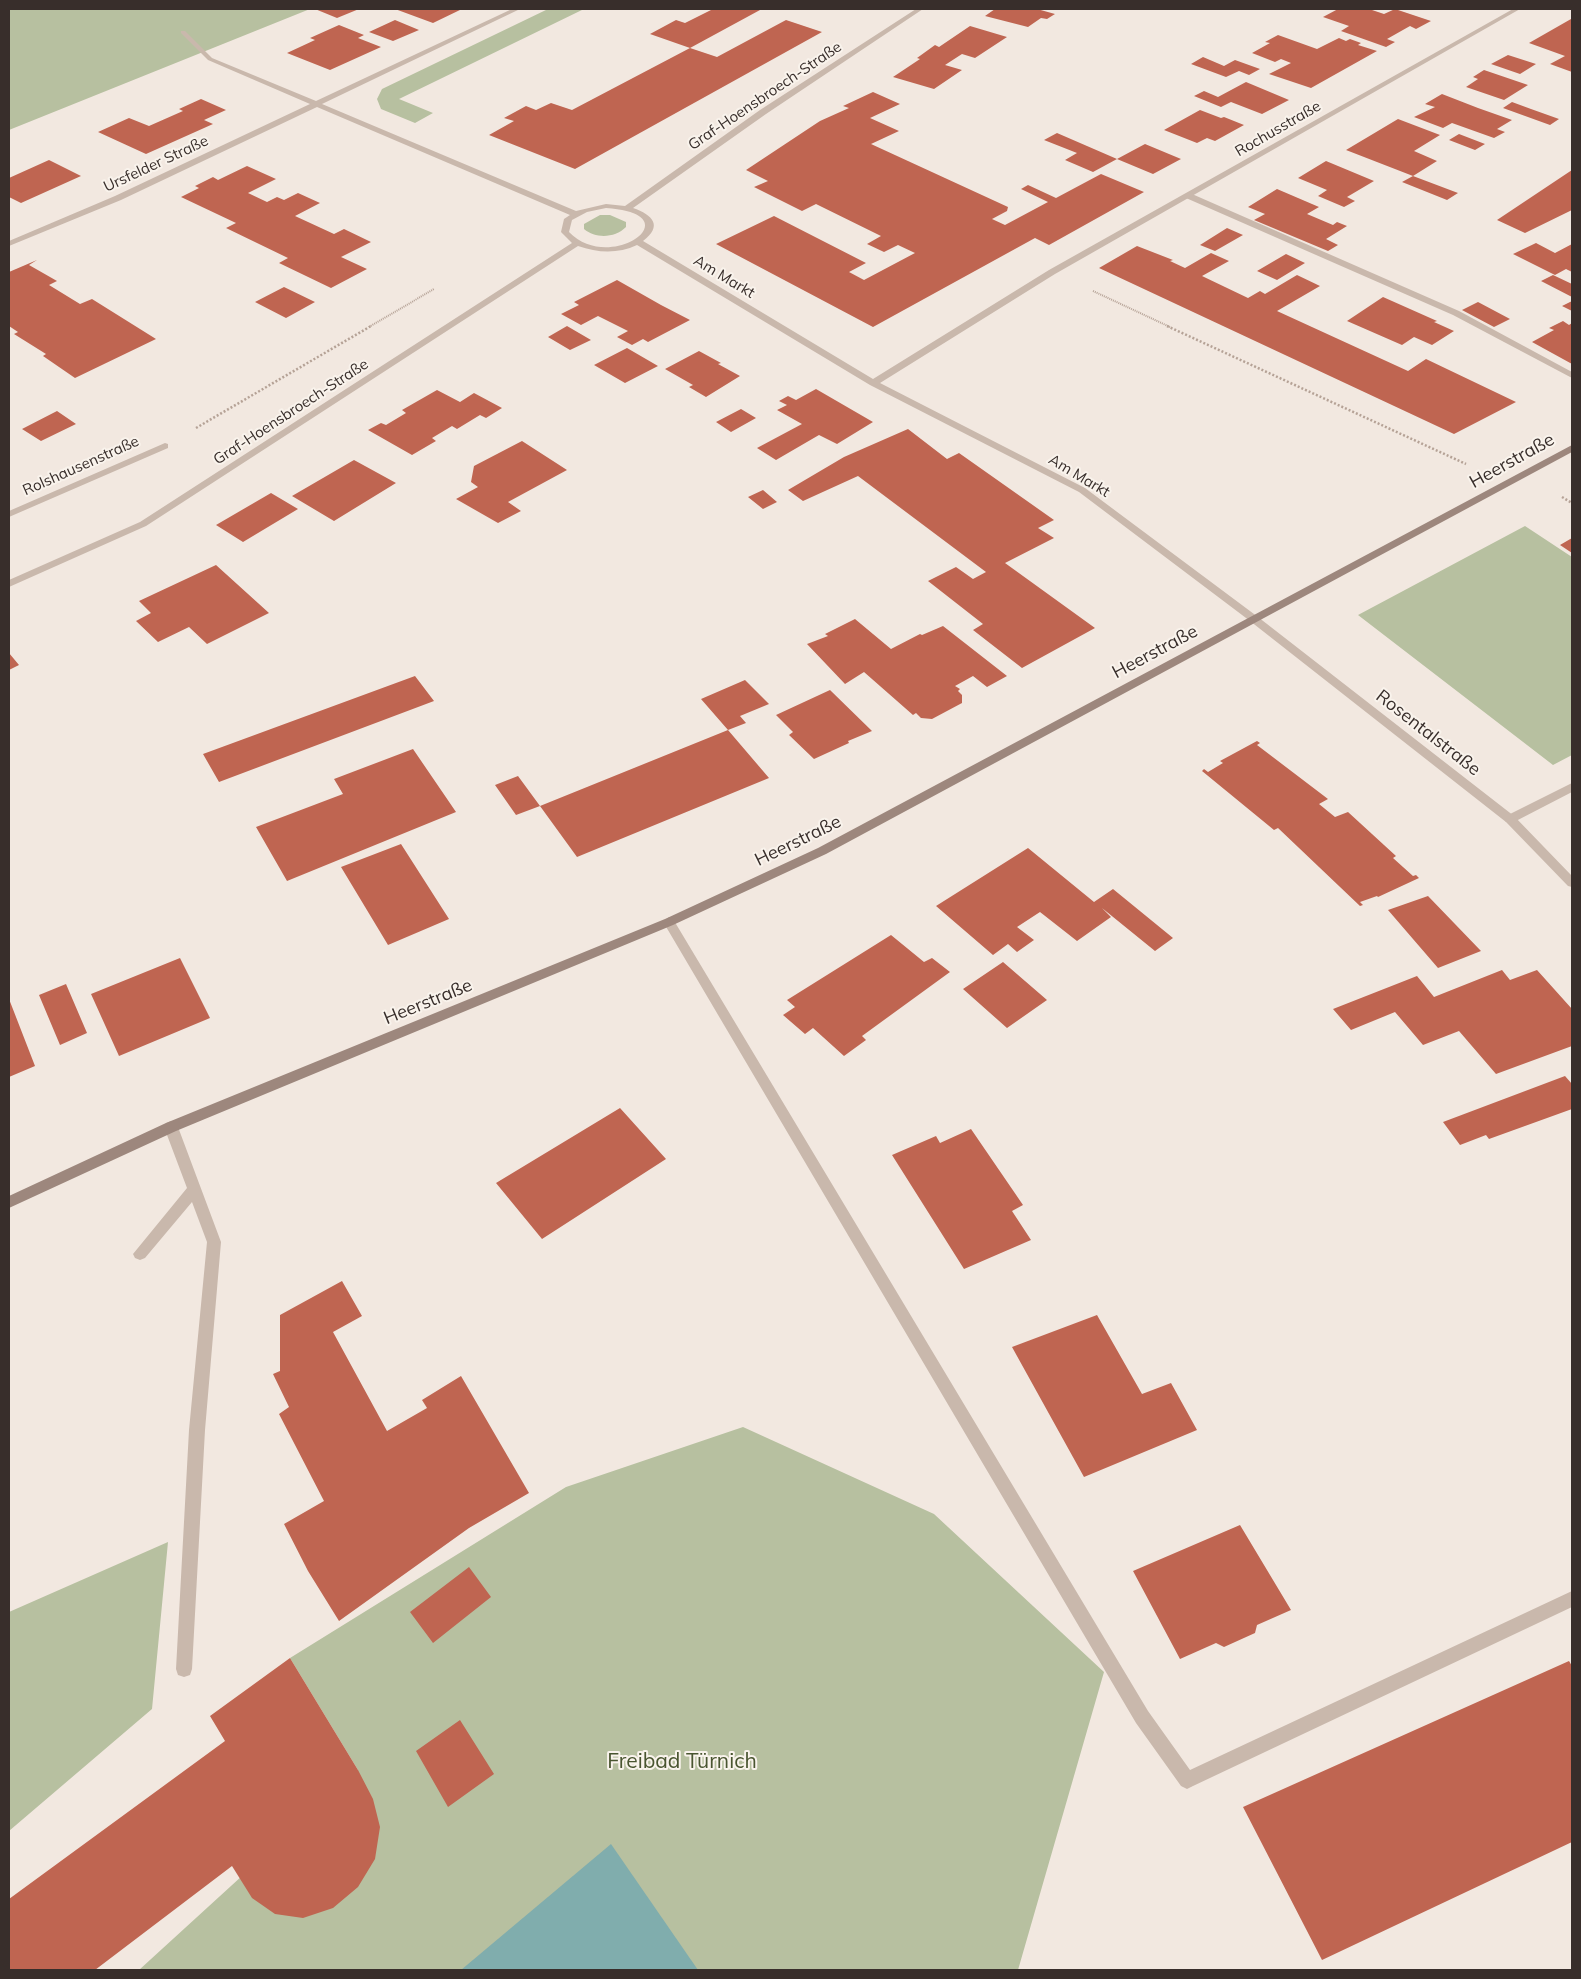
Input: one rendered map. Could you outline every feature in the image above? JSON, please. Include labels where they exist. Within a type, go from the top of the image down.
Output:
[{"type":"main road","name":"Heerstraße","points":[[9,1202],[171,1127],[669,922],[822,851],[1572,448]]},
{"type":"street","name":"Ursfelder Straße","points":[[9,244],[118,198],[517,9]]},
{"type":"street","name":"Graf-Hoensbroech-Straße","points":[[628,208],[763,112],[920,9]]},
{"type":"street","name":"Rochusstraße","points":[[1052,272],[1517,9]]},
{"type":"street","points":[[183,32],[210,59],[314,105],[576,214]]},
{"type":"street","points":[[1189,196],[1456,313],[1572,376]]},
{"type":"street","points":[[606,206],[628,208],[640,212],[648,219],[650,227],[646,234],[637,241],[614,248],[601,248],[578,243],[569,238],[565,232],[568,219],[576,214],[606,206]]},
{"type":"street","name":"Am Markt","points":[[637,241],[873,383],[1082,490],[1254,619]]},
{"type":"street","name":"Graf-Hoensbroech-Straße","points":[[9,584],[143,524],[578,243]]},
{"type":"street","points":[[873,383],[1052,272]]},
{"type":"street","name":"Rolshausenstraße","points":[[9,514],[165,446]]},
{"type":"street","name":"Rosentalstraße","points":[[1254,619],[1510,819],[1572,883]]},
{"type":"street","points":[[1510,819],[1572,787]]},
{"type":"street","points":[[669,922],[1142,1717],[1186,1780],[1572,1599]]},
{"type":"street","points":[[171,1127],[214,1242],[197,1430],[184,1669]]},
{"type":"street","points":[[140,1254],[195,1189]]},
{"type":"path","points":[[1052,272],[1469,465]]},
{"type":"path","points":[[165,446],[437,287]]},
{"type":"green space","points":[[9,9],[310,9],[9,130]]},
{"type":"green space","points":[[548,9],[584,9],[399,99],[433,113],[415,123],[381,109],[377,99],[382,89]]},
{"type":"green space","points":[[600,215],[610,215],[626,222],[626,227],[622,231],[605,236],[594,234],[584,229],[584,224]]},
{"type":"green space","points":[[1525,526],[1572,557],[1572,755],[1553,765],[1358,615]]},
{"type":"green space","name":"Freibad Türnich","points":[[743,1427],[934,1514],[1104,1672],[1018,1970],[139,1970],[358,1770],[290,1658],[566,1487]]},
{"type":"green space","points":[[168,1542],[152,1709],[9,1831],[9,1612]]},
{"type":"water","points":[[611,1844],[698,1970],[461,1970]]},
{"type":"building","points":[[315,9],[359,9],[337,18]]},
{"type":"building","points":[[395,9],[462,9],[433,23]]},
{"type":"building","points":[[713,9],[760,10],[690,48],[650,34],[676,20],[685,23]]},
{"type":"building","points":[[995,9],[1037,9],[1055,14],[1047,19],[1041,18],[1028,27],[985,16]]},
{"type":"building","points":[[1338,9],[1369,9],[1384,14],[1395,9],[1431,21],[1416,29],[1410,26],[1387,39],[1395,42],[1386,47],[1341,31],[1349,26],[1323,17]]},
{"type":"building","points":[[1571,19],[1572,72],[1550,64],[1565,56],[1529,43]]},
{"type":"building","points":[[395,20],[419,30],[393,41],[369,32]]},
{"type":"building","points":[[786,20],[822,32],[575,169],[489,135],[514,121],[504,118],[526,106],[536,110],[551,103],[572,110],[690,48],[717,57]]},
{"type":"building","points":[[339,25],[364,35],[358,38],[381,47],[330,70],[287,53],[315,40],[310,38]]},
{"type":"building","points":[[970,26],[1007,37],[975,58],[962,54],[945,65],[962,70],[934,89],[893,77],[920,59],[917,58],[935,45],[939,47]]},
{"type":"building","points":[[1278,35],[1317,49],[1339,38],[1346,41],[1350,39],[1361,43],[1358,45],[1377,51],[1311,88],[1269,74],[1291,63],[1281,59],[1275,62],[1252,53],[1270,43],[1265,42]]},
{"type":"building","points":[[1508,55],[1536,64],[1520,74],[1491,64]]},
{"type":"building","points":[[1203,57],[1224,66],[1235,60],[1260,69],[1249,75],[1239,71],[1226,77],[1191,64]]},
{"type":"building","points":[[1484,70],[1528,85],[1504,100],[1466,87],[1478,79],[1473,77]]},
{"type":"building","points":[[1246,82],[1289,100],[1262,114],[1231,102],[1221,107],[1194,96],[1204,91],[1218,97]]},
{"type":"building","points":[[873,92],[900,104],[870,118],[899,131],[871,144],[1008,207],[1007,211],[992,219],[1005,225],[1048,202],[1021,189],[1028,185],[1056,198],[1101,174],[1144,192],[1049,245],[1035,238],[873,327],[716,244],[774,216],[866,263],[849,272],[864,280],[915,253],[898,245],[884,252],[867,244],[881,236],[816,204],[802,211],[754,187],[768,181],[746,170],[820,121],[849,108],[843,106]]},
{"type":"building","points":[[1442,94],[1512,120],[1497,129],[1505,132],[1494,138],[1452,123],[1443,128],[1414,117],[1435,107],[1425,104]]},
{"type":"building","points":[[201,99],[226,110],[204,120],[213,124],[146,154],[98,132],[129,118],[149,126],[183,111],[179,109]]},
{"type":"building","points":[[1512,102],[1559,119],[1550,125],[1503,108]]},
{"type":"building","points":[[1200,110],[1244,125],[1215,141],[1207,138],[1197,143],[1164,130]]},
{"type":"building","points":[[1398,119],[1440,135],[1414,151],[1437,161],[1413,176],[1346,150]]},
{"type":"building","points":[[1057,133],[1117,159],[1093,172],[1065,160],[1077,153],[1044,140]]},
{"type":"building","points":[[1459,134],[1485,144],[1475,150],[1449,140]]},
{"type":"building","points":[[1145,144],[1181,159],[1153,174],[1117,159]]},
{"type":"building","points":[[49,160],[81,176],[21,203],[9,197],[9,178]]},
{"type":"building","points":[[1326,161],[1374,181],[1347,197],[1355,201],[1344,207],[1318,196],[1327,190],[1298,178]]},
{"type":"building","points":[[247,166],[276,179],[248,193],[267,202],[277,197],[284,200],[298,193],[320,203],[295,216],[334,234],[344,229],[371,242],[341,257],[367,269],[331,288],[279,263],[288,258],[226,228],[236,223],[181,197],[199,188],[195,186],[213,177],[218,180]]},
{"type":"building","points":[[1572,170],[1572,210],[1525,233],[1497,220]]},
{"type":"building","points":[[1413,176],[1458,193],[1447,200],[1402,182]]},
{"type":"building","points":[[1277,189],[1319,207],[1307,214],[1333,225],[1337,222],[1347,226],[1326,239],[1338,245],[1328,251],[1254,220],[1265,214],[1248,207]]},
{"type":"building","points":[[1227,228],[1243,235],[1215,251],[1200,245]]},
{"type":"building","points":[[1536,243],[1555,253],[1572,244],[1572,272],[1566,269],[1555,275],[1513,254]]},
{"type":"building","points":[[1137,246],[1173,260],[1170,261],[1185,268],[1211,253],[1229,261],[1202,276],[1248,298],[1260,291],[1265,294],[1297,275],[1320,286],[1277,311],[1408,371],[1426,359],[1516,402],[1454,434],[1099,268]]},
{"type":"building","points":[[1286,254],[1305,263],[1277,280],[1257,271]]},
{"type":"building","points":[[37,260],[29,265],[57,281],[49,285],[80,304],[92,299],[156,339],[75,378],[43,356],[46,354],[14,334],[18,332],[9,326],[9,272]]},
{"type":"building","points":[[1553,275],[1572,284],[1572,297],[1541,281]]},
{"type":"building","points":[[617,280],[690,320],[648,342],[643,339],[632,345],[617,337],[628,331],[598,316],[581,325],[561,314],[579,305],[574,302]]},
{"type":"building","points":[[284,287],[315,302],[286,318],[255,302]]},
{"type":"building","points":[[1383,297],[1437,321],[1434,322],[1454,331],[1432,345],[1414,337],[1402,345],[1347,321]]},
{"type":"building","points":[[1572,301],[1572,311],[1562,306]]},
{"type":"building","points":[[1478,302],[1510,319],[1494,327],[1462,310]]},
{"type":"building","points":[[1563,321],[1569,325],[1572,323],[1572,364],[1532,342],[1554,330],[1549,328]]},
{"type":"building","points":[[567,326],[591,340],[570,350],[548,337]]},
{"type":"building","points":[[627,348],[658,366],[625,383],[594,365]]},
{"type":"building","points":[[699,351],[740,376],[706,397],[689,387],[693,385],[665,369]]},
{"type":"building","points":[[816,389],[873,422],[837,444],[819,435],[776,460],[757,448],[802,424],[777,410],[787,405],[779,401],[788,396],[796,400]]},
{"type":"building","points":[[437,390],[460,402],[474,393],[502,408],[486,418],[480,415],[457,429],[452,426],[432,438],[436,441],[412,455],[368,430],[381,423],[386,425],[406,413],[402,410]]},
{"type":"building","points":[[741,409],[756,418],[731,432],[716,422]]},
{"type":"building","points":[[57,411],[76,424],[41,441],[22,429]]},
{"type":"building","points":[[908,429],[947,459],[959,453],[1054,520],[1038,528],[1054,538],[1005,563],[1095,628],[1022,668],[973,630],[983,624],[928,581],[956,567],[973,579],[986,572],[858,476],[803,501],[788,490],[844,457]]},
{"type":"building","points":[[522,441],[567,470],[508,502],[521,511],[498,523],[456,499],[478,487],[471,482],[474,466]]},
{"type":"building","points":[[354,460],[396,483],[334,521],[292,496]]},
{"type":"building","points":[[763,490],[777,502],[763,509],[748,497]]},
{"type":"building","points":[[271,493],[298,509],[243,542],[216,525]]},
{"type":"building","points":[[1572,538],[1572,553],[1560,545]]},
{"type":"building","points":[[216,565],[269,613],[207,644],[189,627],[158,642],[136,621],[151,613],[139,601]]},
{"type":"building","points":[[855,619],[891,649],[920,634],[922,635],[943,626],[1007,676],[987,687],[973,676],[955,686],[960,689],[958,691],[962,695],[962,703],[932,719],[921,718],[916,713],[913,715],[864,672],[845,684],[807,644],[828,636],[825,634]]},
{"type":"building","points":[[9,653],[19,665],[9,670]]},
{"type":"building","points":[[415,676],[434,701],[219,782],[203,754]]},
{"type":"building","points":[[745,680],[769,704],[740,716],[746,723],[728,730],[701,699]]},
{"type":"building","points":[[830,690],[872,731],[814,759],[789,735],[793,732],[776,715]]},
{"type":"building","points":[[728,730],[769,778],[577,857],[540,806]]},
{"type":"building","points":[[1257,741],[1260,743],[1257,745],[1328,799],[1319,804],[1335,817],[1348,812],[1396,856],[1393,858],[1413,876],[1416,875],[1419,878],[1378,897],[1360,902],[1363,905],[1360,906],[1278,828],[1274,830],[1202,771],[1204,769],[1208,772],[1223,763],[1220,761]]},
{"type":"building","points":[[413,749],[456,812],[287,881],[256,827],[343,794],[334,779]]},
{"type":"building","points":[[518,776],[540,806],[516,815],[495,785]]},
{"type":"building","points":[[401,844],[449,919],[388,945],[341,867]]},
{"type":"building","points":[[1028,848],[1094,902],[1113,889],[1173,938],[1155,951],[1102,908],[1111,917],[1077,941],[1040,912],[1017,927],[1034,940],[1017,952],[1008,944],[993,955],[936,906]]},
{"type":"building","points":[[1428,896],[1481,951],[1438,968],[1388,910]]},
{"type":"building","points":[[891,935],[924,962],[932,958],[950,972],[862,1036],[866,1040],[844,1056],[813,1028],[805,1034],[783,1015],[795,1007],[787,1000]]},
{"type":"building","points":[[180,958],[210,1018],[119,1056],[91,994]]},
{"type":"building","points":[[1003,962],[1047,1000],[1007,1028],[963,989]]},
{"type":"building","points":[[1502,970],[1510,980],[1537,970],[1572,1009],[1572,1046],[1496,1074],[1459,1031],[1423,1045],[1395,1012],[1351,1030],[1333,1009],[1417,976],[1434,997]]},
{"type":"building","points":[[66,984],[87,1033],[60,1045],[39,995]]},
{"type":"building","points":[[9,999],[35,1066],[9,1077]]},
{"type":"building","points":[[1565,1076],[1572,1084],[1572,1109],[1489,1139],[1486,1135],[1460,1145],[1443,1122]]},
{"type":"building","points":[[620,1108],[666,1159],[542,1239],[496,1183]]},
{"type":"building","points":[[971,1129],[1023,1205],[1012,1211],[1031,1240],[964,1269],[892,1155],[936,1136],[940,1143]]},
{"type":"building","points":[[342,1281],[362,1316],[333,1332],[387,1431],[427,1408],[422,1400],[461,1376],[529,1493],[469,1528],[339,1621],[308,1571],[284,1524],[324,1501],[279,1414],[289,1407],[273,1374],[280,1371],[280,1315]]},
{"type":"building","points":[[1097,1315],[1142,1394],[1171,1383],[1197,1430],[1084,1477],[1012,1347]]},
{"type":"building","points":[[1240,1525],[1291,1610],[1257,1625],[1255,1633],[1224,1647],[1216,1643],[1180,1659],[1133,1571]]},
{"type":"building","points":[[469,1567],[491,1597],[433,1643],[410,1612]]},
{"type":"building","points":[[290,1658],[358,1770],[373,1799],[380,1827],[375,1859],[358,1887],[333,1908],[303,1918],[275,1914],[252,1898],[232,1866],[95,1970],[9,1970],[9,1899],[225,1741],[210,1716]]},
{"type":"building","points":[[1569,1661],[1572,1666],[1572,1842],[1322,1960],[1243,1807]]},
{"type":"building","points":[[460,1720],[494,1774],[448,1807],[416,1751]]}]
